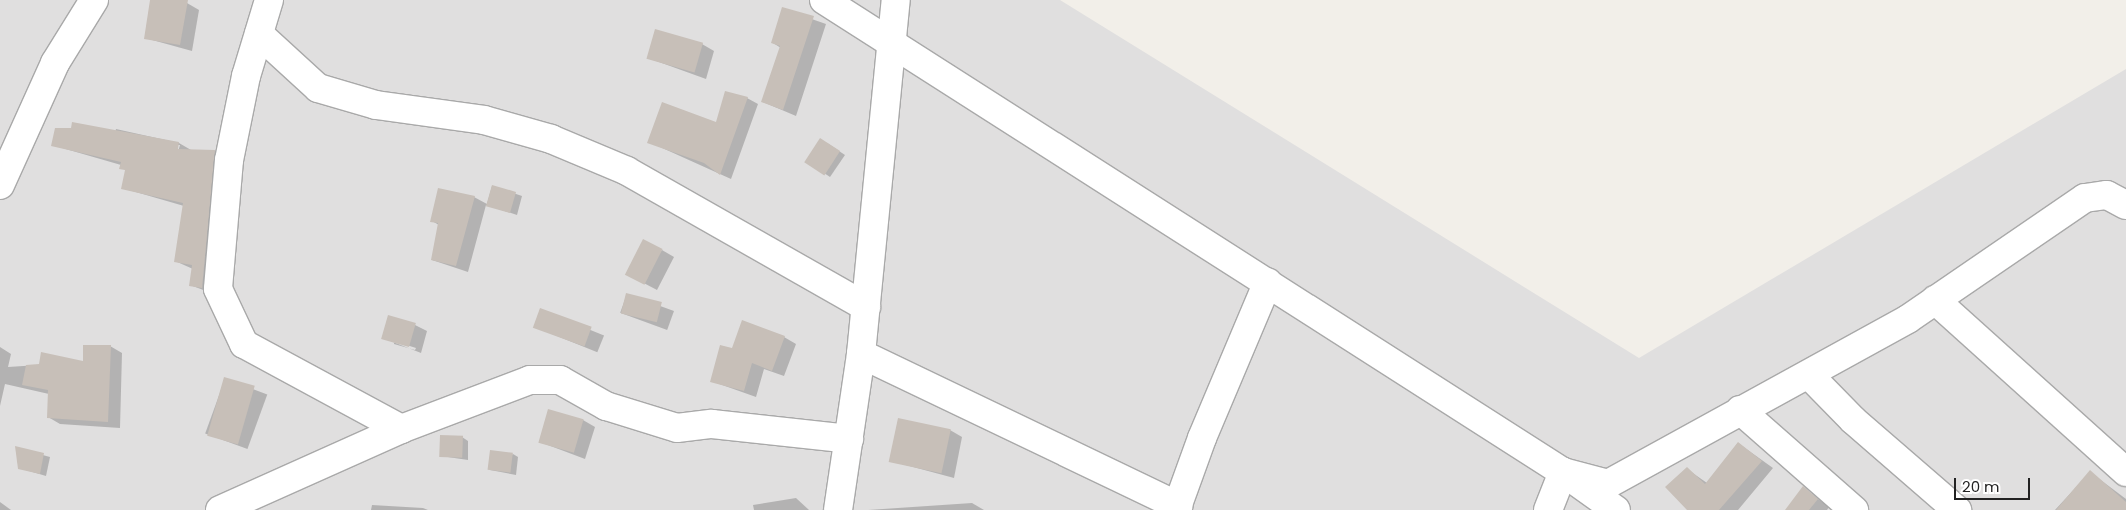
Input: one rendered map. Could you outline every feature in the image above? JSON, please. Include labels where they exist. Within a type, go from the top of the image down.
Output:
[{"type":"street","points":[[4,168],[55,63],[94,0]]},
{"type":"street","points":[[269,0],[229,160],[218,289],[244,344],[401,429]]},
{"type":"street","points":[[824,0],[1564,472],[1616,510]]},
{"type":"street","points":[[838,510],[861,354],[894,43],[896,0]]},
{"type":"street","points":[[259,34],[318,88],[376,105],[484,120],[551,139],[627,171],[866,307]]},
{"type":"street","points":[[1564,472],[1608,484],[1740,410],[1809,375],[1935,300],[2085,198],[2108,195],[2126,206]]},
{"type":"street","points":[[861,354],[1174,509],[1268,282]]},
{"type":"street","points":[[1935,300],[2126,472]]},
{"type":"street","points":[[1809,375],[1946,507]]},
{"type":"street","points":[[220,510],[252,504],[401,429],[500,389],[530,380],[560,380],[606,406],[677,428],[712,424],[849,439]]},
{"type":"street","points":[[1740,410],[1854,510]]},
{"type":"street","points":[[1548,510],[1564,472]]},
{"type":"shaded area","points":[[0,0],[1060,0],[1639,358],[2126,69],[2126,510],[0,510]]},
{"type":"building","points":[[150,0],[188,0],[180,45],[144,39]]},
{"type":"building","points":[[782,7],[814,16],[783,110],[761,102],[780,46],[771,43]]},
{"type":"building","points":[[655,29],[703,43],[695,73],[646,59]]},
{"type":"building","points":[[725,91],[748,97],[720,175],[704,163],[647,143],[662,102],[716,122]]},
{"type":"building","points":[[72,122],[179,142],[178,149],[215,150],[202,288],[189,286],[192,265],[174,262],[183,203],[121,189],[125,170],[119,169],[121,162],[51,146],[55,128],[71,128]]},
{"type":"building","points":[[820,138],[840,151],[824,175],[804,162]]},
{"type":"building","points":[[492,185],[516,192],[510,213],[486,206]]},
{"type":"building","points":[[438,188],[475,196],[456,266],[431,260],[438,223],[430,222]]},
{"type":"building","points":[[643,239],[663,249],[644,285],[625,275]]},
{"type":"building","points":[[626,293],[662,302],[657,322],[621,313]]},
{"type":"building","points":[[540,308],[592,327],[585,347],[533,328]]},
{"type":"building","points":[[388,315],[416,323],[409,347],[381,339]]},
{"type":"building","points":[[742,320],[785,336],[772,371],[752,363],[744,391],[710,382],[720,345],[732,348]]},
{"type":"building","points":[[83,345],[111,345],[108,422],[47,418],[48,390],[22,385],[26,365],[39,364],[41,352],[83,361]]},
{"type":"building","points":[[224,377],[255,386],[238,444],[207,436]]},
{"type":"building","points":[[548,409],[584,419],[574,453],[538,443]]},
{"type":"building","points":[[898,418],[951,429],[941,473],[889,462]]},
{"type":"building","points":[[440,435],[463,436],[462,458],[439,457]]},
{"type":"building","points":[[1738,442],[1762,461],[1719,510],[1687,510],[1665,487],[1687,467],[1705,484]]},
{"type":"building","points":[[15,446],[44,453],[40,474],[18,469]]},
{"type":"building","points":[[490,450],[513,453],[510,473],[488,470]]},
{"type":"building","points":[[2090,470],[2126,502],[2126,510],[2056,510]]},
{"type":"building","points":[[1803,486],[1818,499],[1809,510],[1785,510]]}]
